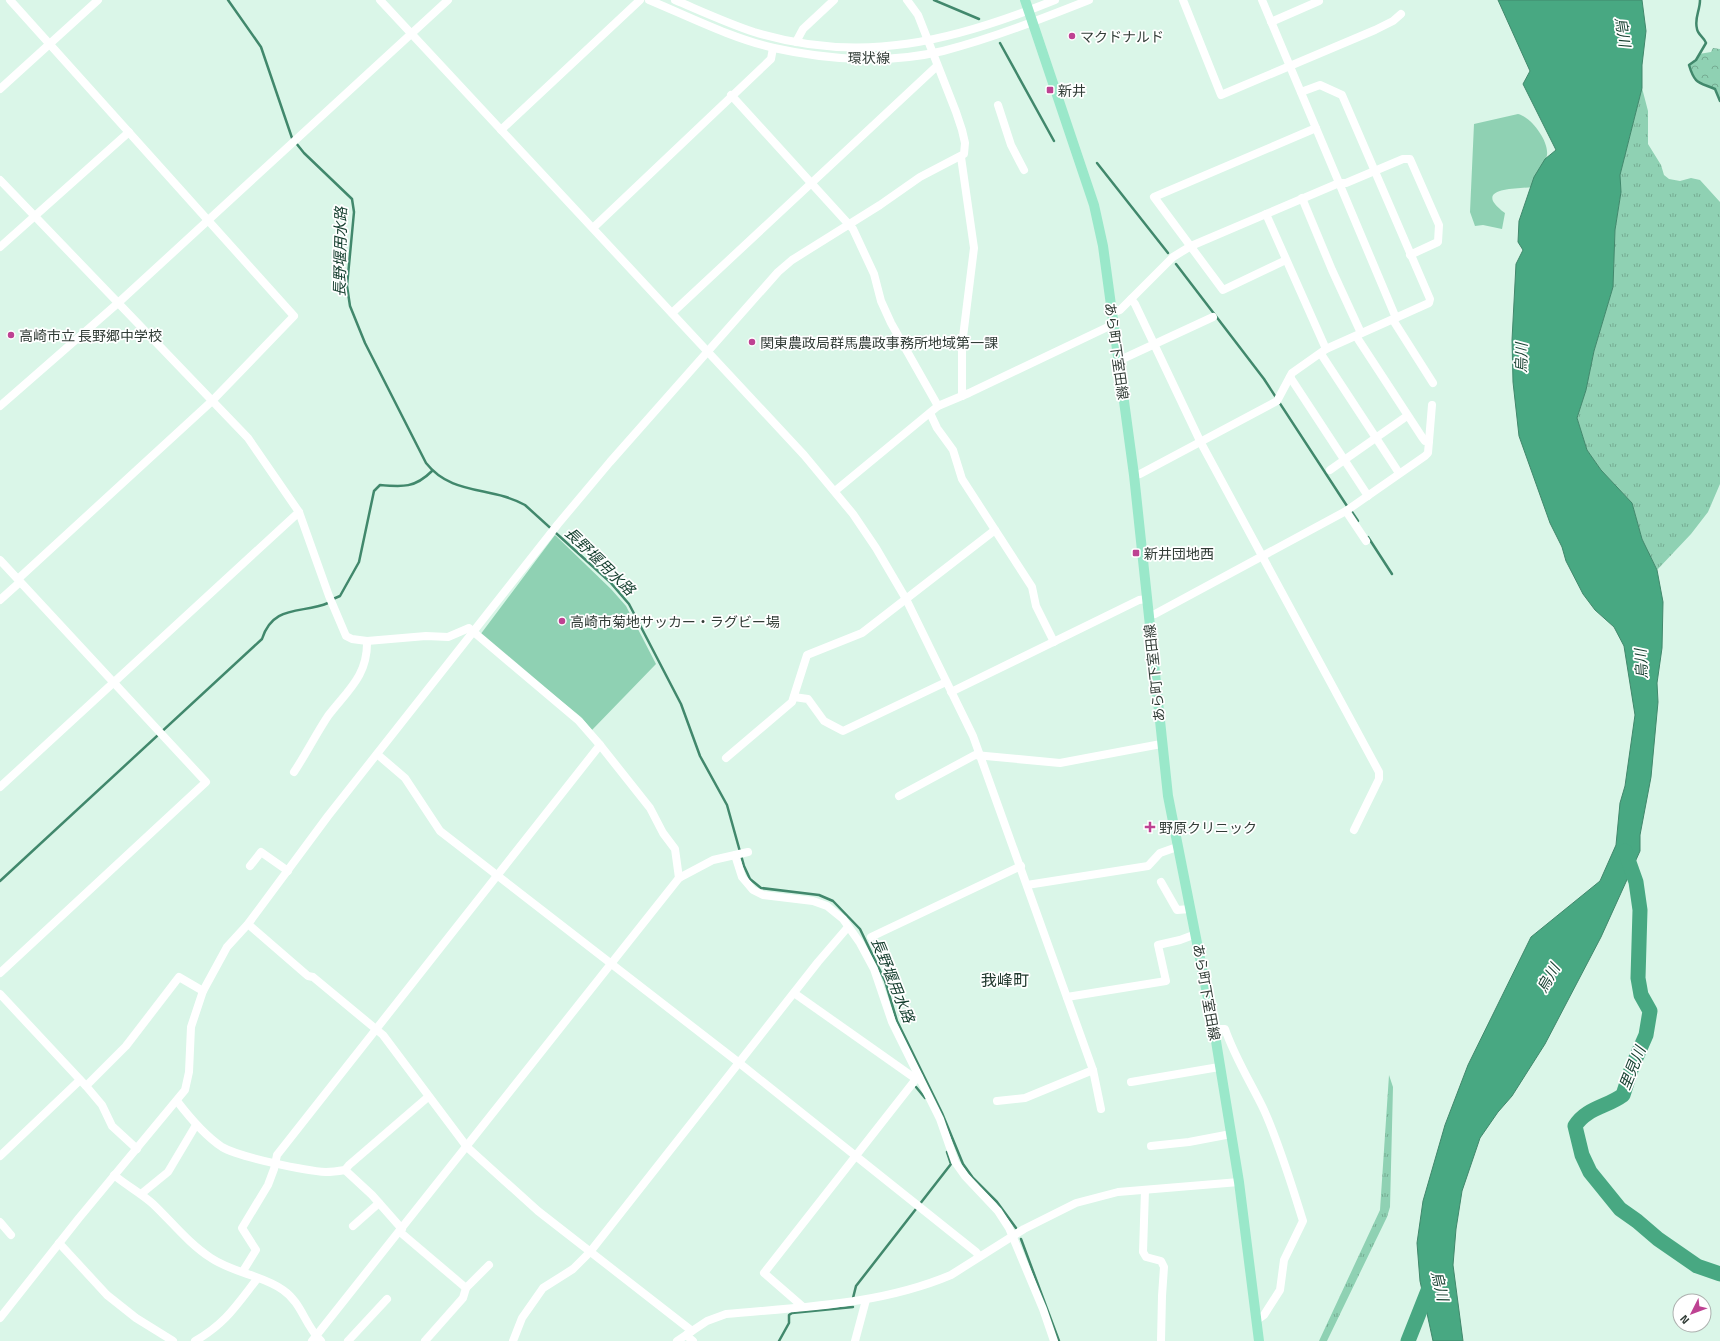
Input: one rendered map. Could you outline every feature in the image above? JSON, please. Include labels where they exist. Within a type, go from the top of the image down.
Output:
[{"type":"main road","name":"あら町下室田線","points":[[1025,0],[1094,205],[1103,246],[1134,475],[1161,744],[1168,796],[1214,1029],[1239,1182],[1259,1341]]},
{"type":"street","points":[[0,600],[19,580],[212,401],[294,316],[10,0]]},
{"type":"street","points":[[0,89],[98,0]]},
{"type":"street","points":[[380,0],[804,455],[835,491],[876,548],[906,599],[980,754],[1093,1070],[1101,1109]]},
{"type":"street","points":[[0,406],[118,303],[296,142],[448,0]]},
{"type":"street","points":[[501,130],[640,0]]},
{"type":"street","name":"環状線","points":[[649,0],[710,26],[773,48],[850,58],[894,58],[933,53],[981,40],[1089,0]]},
{"type":"street","name":"環状線","points":[[675,0],[748,30],[796,42],[830,46],[874,48],[928,41],[965,33],[1055,0]]},
{"type":"street","points":[[796,42],[803,29],[834,0]]},
{"type":"street","points":[[0,1318],[114,1175],[185,1090],[189,1072],[191,1027],[203,991],[227,947],[248,924],[377,754],[554,530],[610,462],[781,268],[880,205],[920,176],[961,157],[965,150],[962,130],[918,14],[907,0]]},
{"type":"street","points":[[1183,0],[1221,95],[1375,30],[1393,21],[1401,14]]},
{"type":"street","points":[[1262,0],[1394,319],[1433,383]]},
{"type":"street","points":[[1271,22],[1319,1]]},
{"type":"street","points":[[593,228],[771,59],[773,48]]},
{"type":"street","points":[[672,313],[937,66]]},
{"type":"street","points":[[1134,475],[1140,474],[1201,443],[1277,401],[1292,373],[1324,351],[1429,303],[1430,299],[1342,95],[1320,85],[1301,92]]},
{"type":"street","points":[[732,95],[849,224],[874,274],[881,301],[891,323],[938,406]]},
{"type":"street","points":[[998,105],[1010,145],[1024,170]]},
{"type":"street","points":[[1286,260],[1223,290],[1154,197],[1316,128]]},
{"type":"street","points":[[0,247],[129,132]]},
{"type":"street","points":[[961,157],[974,248],[962,345],[962,396]]},
{"type":"street","points":[[1112,313],[1120,310],[1173,257],[1191,246],[1302,198],[1403,159],[1410,159],[1438,225],[1438,242],[1410,255]]},
{"type":"street","points":[[0,180],[248,438],[299,512],[343,631],[352,639],[367,641],[426,636],[448,637],[470,628],[579,721],[600,745],[650,808],[662,833],[675,848],[679,878]]},
{"type":"street","points":[[1302,198],[1359,335],[1407,416],[1425,441],[1429,441]]},
{"type":"street","points":[[1266,214],[1324,351],[1376,438],[1399,473]]},
{"type":"street","points":[[1131,299],[1201,443],[1379,772],[1378,779],[1354,830]]},
{"type":"street","points":[[1118,361],[1213,317]]},
{"type":"street","points":[[835,491],[938,406],[1114,324]]},
{"type":"street","points":[[1290,377],[1368,496]]},
{"type":"street","points":[[1149,615],[1155,614],[1346,511],[1425,456],[1428,453],[1432,405]]},
{"type":"street","points":[[930,413],[937,428],[953,450],[962,479],[1032,587],[1036,606],[1054,642]]},
{"type":"street","points":[[1330,470],[1407,416]]},
{"type":"street","points":[[1346,511],[1366,541]]},
{"type":"street","points":[[0,787],[299,512]]},
{"type":"street","points":[[726,758],[788,706],[794,697],[807,655],[862,633],[995,530]]},
{"type":"street","points":[[0,560],[206,782],[0,973]]},
{"type":"street","points":[[951,692],[1139,600],[1146,599]]},
{"type":"street","points":[[294,772],[328,716],[344,699],[362,673],[368,656],[367,641]]},
{"type":"street","points":[[794,697],[808,699],[824,721],[843,731],[946,682]]},
{"type":"street","points":[[899,796],[975,755],[980,754],[1060,763],[1161,744]]},
{"type":"street","points":[[243,1271],[256,1250],[242,1228],[268,1185],[277,1155],[600,745]]},
{"type":"street","points":[[377,754],[405,778],[440,831],[738,1062],[976,1252],[979,1256]]},
{"type":"street","points":[[1028,885],[1148,866],[1160,853],[1177,847]]},
{"type":"street","points":[[250,866],[261,852],[288,871]]},
{"type":"street","points":[[114,1175],[141,1194],[206,1255],[226,1267],[243,1271],[257,1279],[273,1285],[291,1297],[304,1314],[316,1340],[610,963],[679,878],[713,860],[741,854],[742,877],[753,890],[769,896],[819,903],[833,910],[848,927],[869,958],[892,1022],[918,1078],[940,1119],[955,1162],[965,1176],[998,1211],[1013,1236],[1054,1341]]},
{"type":"street","points":[[871,937],[1021,866]]},
{"type":"street","points":[[1161,882],[1177,910],[1190,909]]},
{"type":"street","points":[[248,924],[308,976],[313,977],[383,1035],[467,1147],[538,1211],[689,1333],[692,1341]]},
{"type":"street","points":[[513,1341],[522,1318],[543,1288],[573,1269],[590,1252],[738,1062],[848,927]]},
{"type":"street","points":[[1068,998],[1166,981],[1158,945],[1180,940],[1196,934]]},
{"type":"street","points":[[0,1156],[126,1046],[179,977],[203,991]]},
{"type":"street","points":[[794,993],[918,1078]]},
{"type":"street","points":[[0,994],[102,1105],[112,1126],[137,1149]]},
{"type":"street","points":[[1214,1029],[1225,1029],[1233,1049],[1263,1109],[1287,1168],[1303,1220],[1284,1260],[1280,1290],[1264,1315],[1257,1320]]},
{"type":"street","points":[[1131,1082],[1219,1067]]},
{"type":"street","points":[[997,1101],[1025,1098],[1093,1070]]},
{"type":"street","points":[[802,1306],[764,1273],[918,1078]]},
{"type":"street","points":[[176,1101],[196,1125],[230,1151],[256,1159],[326,1172],[345,1170],[428,1097]]},
{"type":"street","points":[[141,1194],[168,1172],[196,1125]]},
{"type":"street","points":[[1151,1146],[1189,1142],[1231,1134]]},
{"type":"street","points":[[345,1170],[379,1202],[401,1231],[466,1288]]},
{"type":"street","points":[[677,1341],[707,1321],[726,1314],[866,1300],[896,1294],[941,1279],[951,1275],[1013,1236],[1076,1203],[1107,1194],[1239,1182]]},
{"type":"street","points":[[1146,1190],[1142,1252],[1146,1257],[1161,1261],[1164,1267],[1161,1341]]},
{"type":"street","points":[[353,1226],[379,1202]]},
{"type":"street","points":[[0,1222],[11,1235]]},
{"type":"street","points":[[59,1243],[107,1295],[136,1318],[173,1341]]},
{"type":"street","points":[[425,1341],[463,1298],[466,1288],[489,1265]]},
{"type":"street","points":[[195,1341],[215,1329],[223,1322],[257,1279]]},
{"type":"street","points":[[348,1341],[387,1299]]},
{"type":"street","points":[[855,1341],[866,1300]]},
{"type":"green space","points":[[1713,48],[1720,49],[1720,101],[1715,89],[1698,82],[1693,76],[1689,65],[1696,60],[1699,54],[1711,52]]},
{"type":"green space","points":[[1642,88],[1648,111],[1648,144],[1661,165],[1664,175],[1669,179],[1680,181],[1691,178],[1700,180],[1720,202],[1720,484],[1708,512],[1691,534],[1657,570],[1642,539],[1632,503],[1601,470],[1587,450],[1577,418],[1586,390],[1594,351],[1613,287],[1615,230],[1621,192],[1620,175]]},
{"type":"green space","points":[[1518,114],[1528,120],[1538,130],[1542,137],[1547,149],[1545,162],[1536,184],[1533,187],[1499,191],[1494,194],[1492,199],[1505,213],[1502,229],[1483,225],[1475,226],[1470,212],[1474,124]]},
{"type":"green space","name":"高崎市菊地サッカー・ラグビー場","points":[[555,535],[611,589],[626,606],[656,664],[592,730],[581,717],[480,635]]},
{"type":"green space","points":[[1389,1075],[1393,1087],[1390,1207],[1387,1217],[1327,1341],[1319,1341],[1380,1210]]},
{"type":"water","name":"烏川","points":[[1498,0],[1642,0],[1646,31],[1642,65],[1642,88],[1620,175],[1621,192],[1615,230],[1613,287],[1594,351],[1586,390],[1577,418],[1587,450],[1601,470],[1632,503],[1642,539],[1657,570],[1663,602],[1662,648],[1657,683],[1658,702],[1651,777],[1640,835],[1640,851],[1601,937],[1545,1044],[1512,1096],[1498,1112],[1480,1138],[1462,1191],[1456,1229],[1453,1265],[1463,1341],[1433,1341],[1420,1281],[1417,1243],[1423,1201],[1445,1125],[1468,1065],[1531,937],[1600,881],[1616,845],[1620,803],[1625,786],[1635,715],[1624,646],[1614,627],[1595,610],[1583,594],[1566,561],[1562,547],[1550,523],[1519,436],[1513,382],[1512,340],[1516,264],[1523,250],[1518,242],[1519,221],[1534,177],[1545,159],[1556,150],[1523,84],[1530,71]]},
{"type":"waterway","name":"長野堰用水路","points":[[228,0],[261,47],[292,138],[304,153],[352,199],[354,212],[347,286],[350,306],[365,343],[426,463],[436,474],[448,481],[460,486],[512,499],[525,505],[610,582],[629,604],[681,704],[700,756],[727,805],[744,866],[750,879],[761,888],[819,895],[833,901],[860,929],[885,981],[897,1021],[942,1113],[963,1164],[973,1178],[997,1202],[1016,1228]]},
{"type":"waterway","points":[[934,0],[979,19]]},
{"type":"waterway","points":[[1700,0],[1696,25],[1699,33],[1706,43],[1696,60],[1689,65],[1696,80],[1701,84],[1715,89],[1720,101]]},
{"type":"waterway","points":[[1000,43],[1054,141]]},
{"type":"waterway","points":[[1097,163],[1168,253]]},
{"type":"waterway","points":[[1176,264],[1264,379],[1347,506]]},
{"type":"waterway","points":[[333,599],[340,596],[359,562],[374,491],[380,485],[402,486],[420,481],[432,471]]},
{"type":"waterway","points":[[1352,512],[1358,521]]},
{"type":"waterway","points":[[1368,537],[1392,574]]},
{"type":"waterway","points":[[0,881],[262,639],[273,620],[289,612],[328,603]]},
{"type":"waterway","name":"里見川","points":[[1625,851],[1636,882],[1640,910],[1638,978],[1641,995],[1650,1011],[1646,1035],[1632,1067],[1623,1095],[1591,1111],[1575,1126],[1582,1155],[1590,1172],[1620,1209],[1658,1239],[1697,1266],[1720,1274]]},
{"type":"waterway","points":[[916,1087],[925,1098]]},
{"type":"waterway","points":[[853,1298],[856,1286],[951,1164],[947,1152]]},
{"type":"waterway","name":"長野堰用水路","points":[[1021,1239],[1059,1341]]},
{"type":"waterway","name":"烏川","points":[[1408,1341],[1431,1283]]},
{"type":"waterway","points":[[779,1341],[789,1323],[789,1315],[792,1313],[853,1307]]},
{"type":"place","name":"マクドナルド","points":[[1072,36]]},
{"type":"place","name":"新井","points":[[1050,90]]},
{"type":"place","name":"高崎市立 長野郷中学校","points":[[11,335]]},
{"type":"place","name":"関東農政局群馬農政事務所地域第一課","points":[[752,342]]},
{"type":"place","name":"新井団地西","points":[[1136,553]]},
{"type":"place","name":"高崎市菊地サッカー・ラグビー場","points":[[562,621]]},
{"type":"place","name":"野原クリニック","points":[[1150,827]]},
{"type":"district","name":"我峰町","points":[[1005,980]]}]
